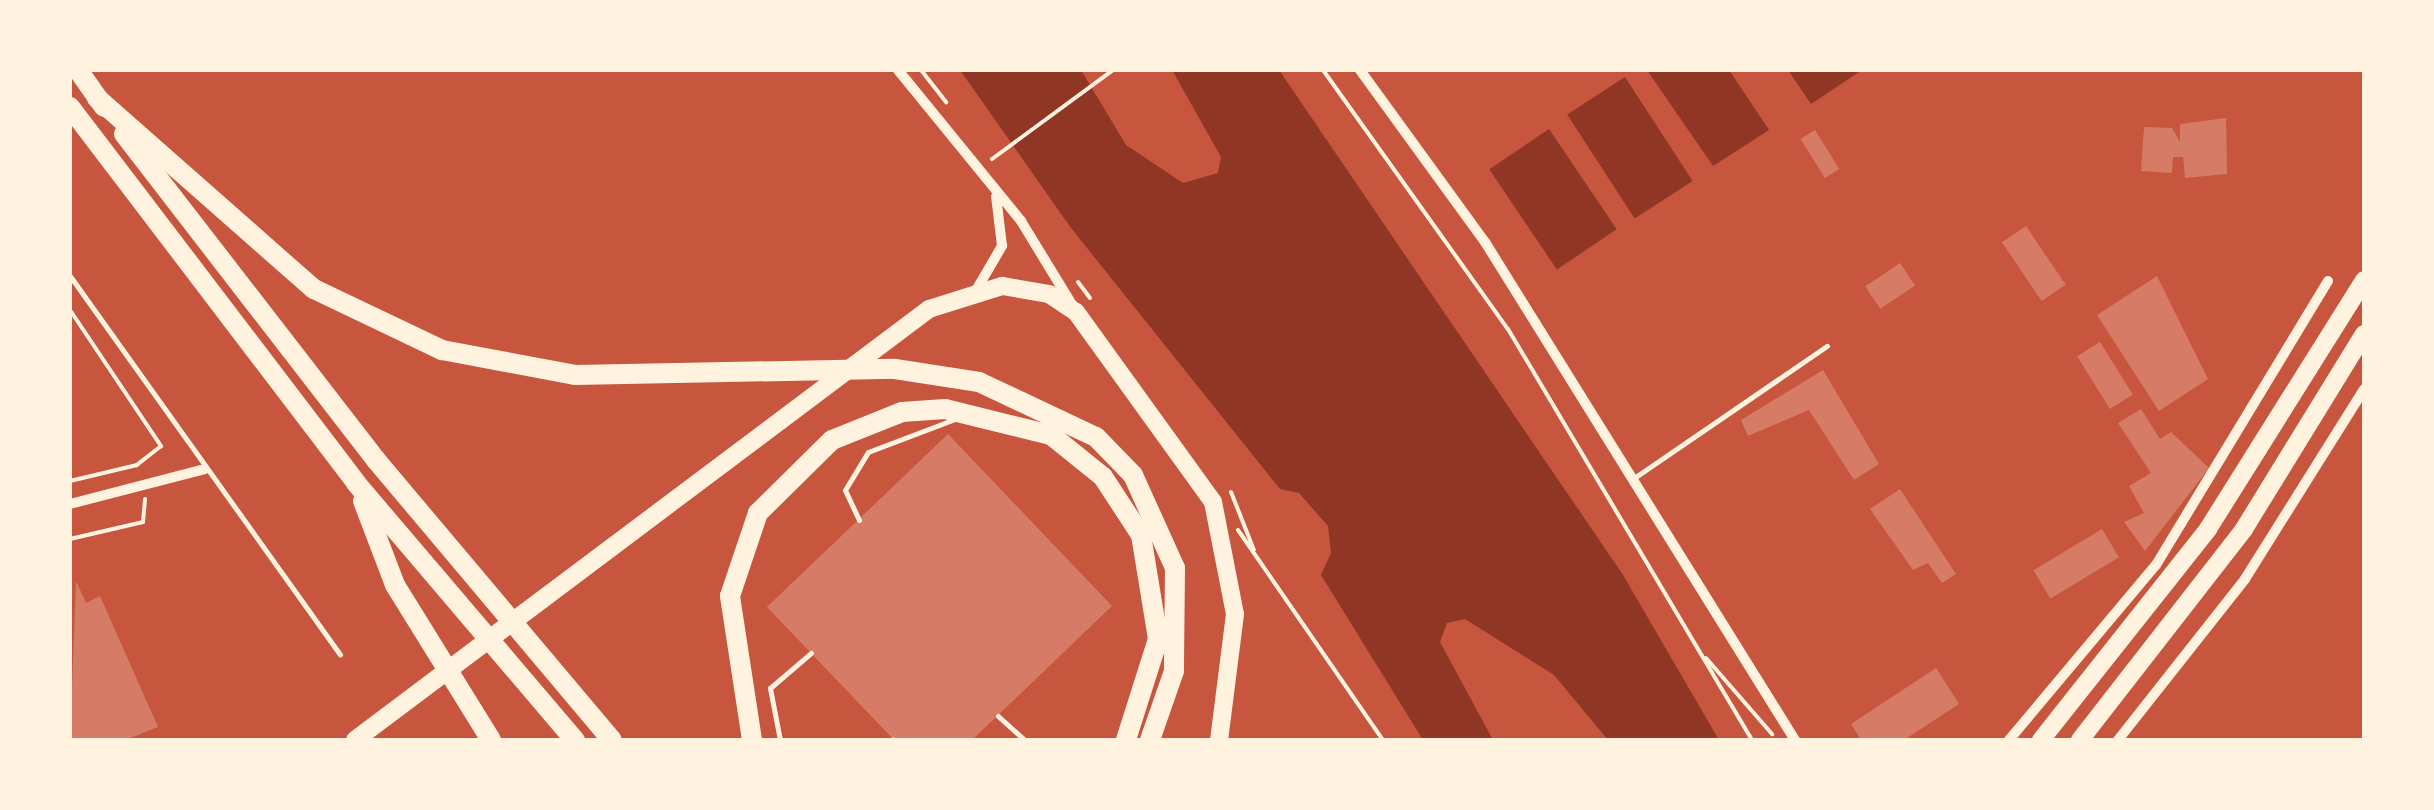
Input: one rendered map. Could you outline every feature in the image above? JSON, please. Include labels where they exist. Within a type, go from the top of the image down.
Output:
[{"type":"highway","points":[[78,70],[376,460],[612,740]]},
{"type":"highway","points":[[97,98],[314,289],[442,350],[575,375],[894,369],[979,382],[1096,436],[1133,476],[1176,568],[1176,654],[1150,740]]},
{"type":"highway","points":[[70,107],[356,483],[575,740]]},
{"type":"highway","points":[[752,740],[730,596],[758,513],[802,461],[863,424],[902,412],[978,412],[1051,435],[1081,456],[1141,535],[1158,639],[1126,740]]},
{"type":"highway","points":[[356,483],[396,585],[492,740]]},
{"type":"main road","points":[[2042,740],[2208,529],[2364,280]]},
{"type":"main road","points":[[355,740],[576,578],[871,352],[978,287],[1049,294],[1076,312],[1213,502],[1236,614],[1218,740]]},
{"type":"main road","points":[[2080,740],[2244,529],[2364,334]]},
{"type":"street","points":[[898,70],[1063,280],[1076,312]]},
{"type":"street","points":[[1360,70],[1485,242],[1795,740]]},
{"type":"street","points":[[978,287],[1002,246],[995,195]]},
{"type":"street","points":[[2008,740],[2156,565],[2328,281]]},
{"type":"street","points":[[2118,740],[2245,579],[2364,389]]},
{"type":"street","points":[[70,504],[205,469]]},
{"type":"lane","points":[[70,276],[340,654]]},
{"type":"lane","points":[[1634,478],[1828,346]]},
{"type":"lane","points":[[859,520],[845,490],[868,452],[978,412]]},
{"type":"lane","points":[[780,740],[770,688],[810,653]]},
{"type":"lane","points":[[998,716],[1025,740]]},
{"type":"path","points":[[992,158],[1113,70]]},
{"type":"path","points":[[1323,70],[1460,254],[1752,740]]},
{"type":"path","points":[[70,310],[160,437],[157,454],[138,465],[70,481]]},
{"type":"path","points":[[70,539],[143,522],[138,465]]},
{"type":"path","points":[[1213,502],[1383,740]]},
{"type":"path","points":[[1702,655],[1777,740]]},
{"type":"shaded area","points":[[960,70],[1081,70],[1126,145],[1183,183],[1218,173],[1221,157],[1172,70],[1279,70],[1623,575],[1719,740],[1608,740],[1554,675],[1465,619],[1447,623],[1440,642],[1493,740],[1423,740],[1321,575],[1331,553],[1328,526],[1299,493],[1280,489],[1071,228]]},
{"type":"shaded area","points":[[1647,70],[1729,70],[1769,130],[1713,166]]},
{"type":"shaded area","points":[[1788,70],[1862,70],[1811,104]]},
{"type":"shaded area","points":[[1625,77],[1693,181],[1635,219],[1567,115]]},
{"type":"shaded area","points":[[1549,129],[1617,229],[1557,270],[1489,169]]},
{"type":"building","points":[[2226,118],[2227,174],[2185,178],[2183,157],[2173,157],[2172,173],[2141,171],[2144,127],[2172,128],[2180,142],[2180,124]]},
{"type":"building","points":[[1815,130],[1839,169],[1825,178],[1801,139]]},
{"type":"building","points":[[2026,226],[2066,285],[2042,301],[2002,242]]},
{"type":"building","points":[[1900,263],[1915,285],[1880,309],[1865,286]]},
{"type":"building","points":[[2157,276],[2208,379],[2159,411],[2097,315]]},
{"type":"building","points":[[2100,342],[2133,395],[2110,409],[2077,356]]},
{"type":"building","points":[[1823,370],[1879,464],[1854,480],[1809,410],[1748,436],[1741,420]]},
{"type":"building","points":[[2141,409],[2160,439],[2171,432],[2209,468],[2145,551],[2124,522],[2144,513],[2129,486],[2151,473],[2118,423]]},
{"type":"building","points":[[948,434],[1112,606],[972,740],[894,740],[767,607]]},
{"type":"building","points":[[1900,489],[1956,574],[1942,583],[1928,563],[1913,570],[1870,509]]},
{"type":"building","points":[[2102,529],[2119,557],[2050,598],[2033,570]]},
{"type":"building","points":[[76,581],[86,603],[100,596],[158,727],[125,740],[70,740]]},
{"type":"building","points":[[1936,668],[1959,704],[1904,740],[1861,740],[1851,724]]}]
